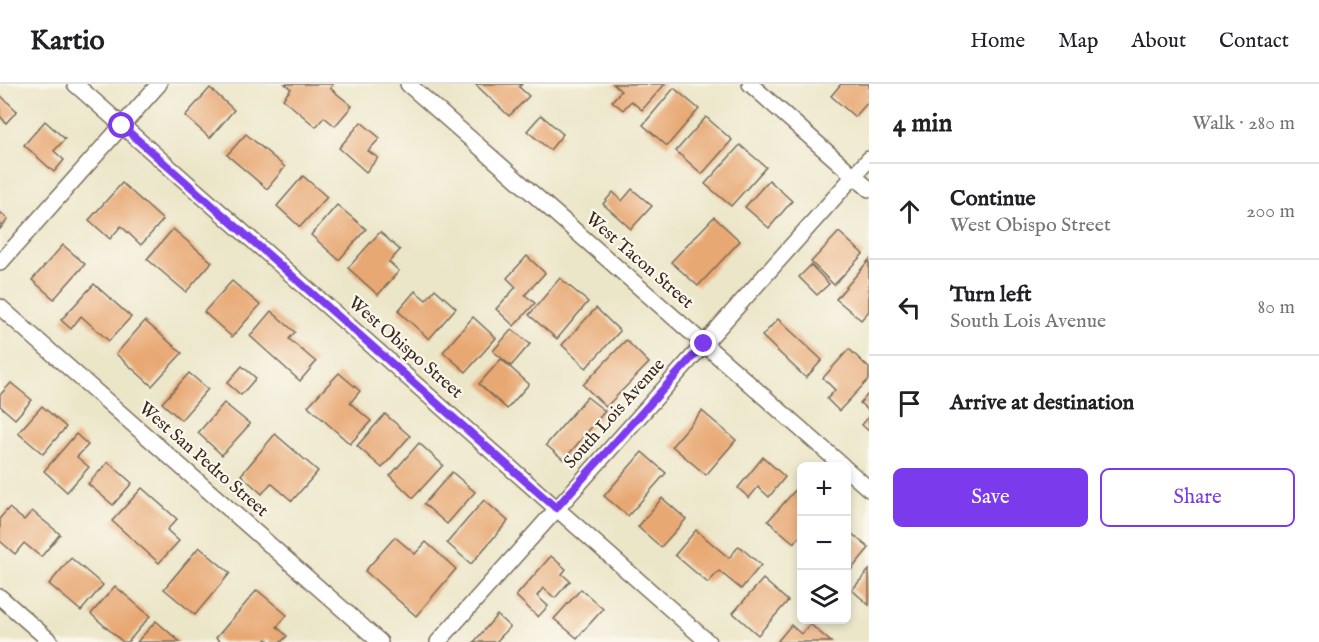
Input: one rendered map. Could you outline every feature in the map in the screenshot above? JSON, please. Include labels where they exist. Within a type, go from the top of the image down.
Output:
[{"type":"street","name":"West Obispo Street","points":[[75,84],[708,642]]},
{"type":"street","points":[[0,263],[159,84]]},
{"type":"street","name":"West Tacon Street","points":[[408,84],[838,462]]},
{"type":"street","points":[[750,84],[869,189]]},
{"type":"street","name":"South Lois Avenue","points":[[438,642],[869,159]]},
{"type":"street","name":"West San Pedro Street","points":[[0,307],[380,642]]},
{"type":"street","name":"West Tacon Street","points":[[851,473],[869,489]]},
{"type":"street","points":[[0,597],[51,642]]},
{"type":"building","points":[[285,84],[333,84],[330,88],[352,106],[335,126],[324,117],[316,127],[283,99],[291,89]]},
{"type":"building","points":[[475,84],[522,84],[519,87],[529,96],[509,116]]},
{"type":"building","points":[[613,84],[665,84],[642,110],[631,101],[623,110],[612,101],[621,91]]},
{"type":"building","points":[[841,84],[869,84],[869,101],[855,117],[831,96]]},
{"type":"building","points":[[210,88],[234,110],[210,138],[185,116]]},
{"type":"building","points":[[674,88],[699,109],[667,146],[643,125]]},
{"type":"building","points":[[0,95],[17,111],[6,123],[0,116]]},
{"type":"building","points":[[541,115],[563,134],[550,150],[527,131]]},
{"type":"building","points":[[706,117],[732,140],[702,174],[676,151]]},
{"type":"building","points":[[45,121],[65,139],[54,151],[64,160],[54,172],[24,145]]},
{"type":"building","points":[[361,122],[380,138],[368,151],[378,158],[366,172],[339,148]]},
{"type":"building","points":[[246,134],[285,167],[267,189],[227,155]]},
{"type":"building","points":[[740,145],[766,167],[731,206],[705,184]]},
{"type":"building","points":[[303,176],[327,197],[300,227],[277,206]]},
{"type":"building","points":[[769,180],[792,201],[769,228],[745,207]]},
{"type":"building","points":[[122,183],[163,220],[141,245],[121,226],[110,239],[89,220]]},
{"type":"building","points":[[632,189],[652,206],[631,229],[603,204],[613,192],[622,201]]},
{"type":"building","points":[[337,205],[366,229],[339,260],[311,235]]},
{"type":"building","points":[[0,212],[8,219],[0,229]]},
{"type":"building","points":[[714,217],[740,241],[698,286],[671,262]]},
{"type":"building","points":[[173,229],[212,262],[186,292],[147,259]]},
{"type":"building","points":[[380,232],[400,250],[389,262],[399,271],[378,295],[348,268]]},
{"type":"building","points":[[839,232],[863,254],[834,285],[811,262]]},
{"type":"building","points":[[63,245],[85,264],[54,299],[32,280]]},
{"type":"building","points":[[527,256],[545,273],[525,295],[535,303],[514,326],[496,309],[516,287],[507,278]]},
{"type":"building","points":[[869,260],[869,311],[861,320],[836,299]]},
{"type":"building","points":[[811,265],[829,284],[817,295],[799,277]]},
{"type":"building","points":[[560,278],[588,302],[557,339],[529,315]]},
{"type":"building","points":[[232,281],[260,305],[232,337],[204,312]]},
{"type":"building","points":[[94,284],[131,317],[109,341],[81,316],[71,329],[61,320]]},
{"type":"building","points":[[435,289],[456,308],[429,339],[398,311],[415,291],[426,300]]},
{"type":"building","points":[[596,308],[620,331],[586,368],[562,345]]},
{"type":"building","points":[[271,311],[295,332],[289,339],[316,362],[300,381],[250,336]]},
{"type":"building","points":[[473,317],[496,338],[466,372],[443,352]]},
{"type":"building","points":[[778,319],[822,360],[806,378],[762,336]]},
{"type":"building","points":[[145,321],[182,353],[152,386],[116,354]]},
{"type":"building","points":[[512,329],[530,344],[511,366],[493,351]]},
{"type":"building","points":[[626,340],[649,363],[606,407],[583,385]]},
{"type":"building","points":[[849,349],[869,368],[869,379],[839,411],[827,399],[835,390],[823,378]]},
{"type":"building","points":[[501,359],[529,384],[507,409],[479,384]]},
{"type":"building","points":[[242,366],[256,378],[241,395],[227,383]]},
{"type":"building","points":[[189,373],[208,389],[181,420],[162,403]]},
{"type":"building","points":[[339,373],[360,391],[350,403],[371,421],[350,444],[308,406]]},
{"type":"building","points":[[11,383],[32,400],[15,419],[0,406],[0,395]]},
{"type":"building","points":[[869,393],[869,411],[860,403]]},
{"type":"building","points":[[587,397],[605,411],[564,460],[546,445]]},
{"type":"building","points":[[224,403],[250,424],[222,455],[198,433]]},
{"type":"building","points":[[42,406],[66,427],[43,454],[18,433]]},
{"type":"building","points":[[702,411],[736,440],[706,475],[672,446]]},
{"type":"building","points":[[385,414],[410,436],[382,468],[357,446]]},
{"type":"building","points":[[869,416],[869,431],[862,425]]},
{"type":"building","points":[[76,434],[88,445],[77,457],[89,467],[67,492],[44,471]]},
{"type":"building","points":[[275,434],[318,471],[292,501],[271,483],[262,494],[241,475]]},
{"type":"building","points":[[419,443],[443,465],[413,498],[390,476]]},
{"type":"building","points":[[642,452],[666,473],[628,516],[604,496]]},
{"type":"building","points":[[763,457],[785,477],[769,497],[758,487],[749,498],[738,488]]},
{"type":"building","points":[[108,462],[132,483],[113,505],[88,484]]},
{"type":"building","points":[[452,472],[475,492],[447,524],[424,504]]},
{"type":"building","points":[[142,488],[177,519],[167,530],[179,541],[159,563],[112,521]]},
{"type":"building","points":[[797,488],[797,540],[794,543],[768,521]]},
{"type":"building","points":[[662,498],[686,519],[661,547],[638,527]]},
{"type":"building","points":[[484,500],[508,521],[471,564],[447,543]]},
{"type":"building","points":[[9,508],[24,520],[32,511],[60,534],[41,557],[24,543],[15,554],[0,541],[0,518]]},
{"type":"building","points":[[696,530],[729,558],[739,546],[761,565],[741,589],[719,571],[708,583],[675,555]]},
{"type":"building","points":[[851,533],[869,548],[851,570]]},
{"type":"building","points":[[395,537],[415,554],[426,542],[456,569],[416,616],[365,571]]},
{"type":"building","points":[[199,547],[230,573],[195,615],[164,589]]},
{"type":"building","points":[[551,556],[566,569],[562,574],[570,581],[555,598],[543,588],[537,596],[548,606],[538,617],[516,596]]},
{"type":"building","points":[[71,558],[103,585],[81,611],[49,584]]},
{"type":"building","points":[[869,570],[869,605],[852,590]]},
{"type":"building","points":[[763,579],[788,601],[758,635],[733,613]]},
{"type":"building","points":[[115,586],[150,616],[128,642],[123,642],[91,614]]},
{"type":"building","points":[[581,589],[603,609],[577,638],[554,619]]},
{"type":"building","points":[[257,590],[287,615],[277,627],[287,636],[281,642],[270,642],[267,639],[264,642],[221,642],[216,638]]},
{"type":"building","points":[[497,615],[510,627],[496,642],[474,642]]},
{"type":"building","points":[[156,621],[180,642],[137,642]]},
{"type":"building","points":[[810,624],[831,642],[777,642],[791,625],[801,634]]},
{"type":"route","points":[[122,126],[556,508],[704,344]]}]
